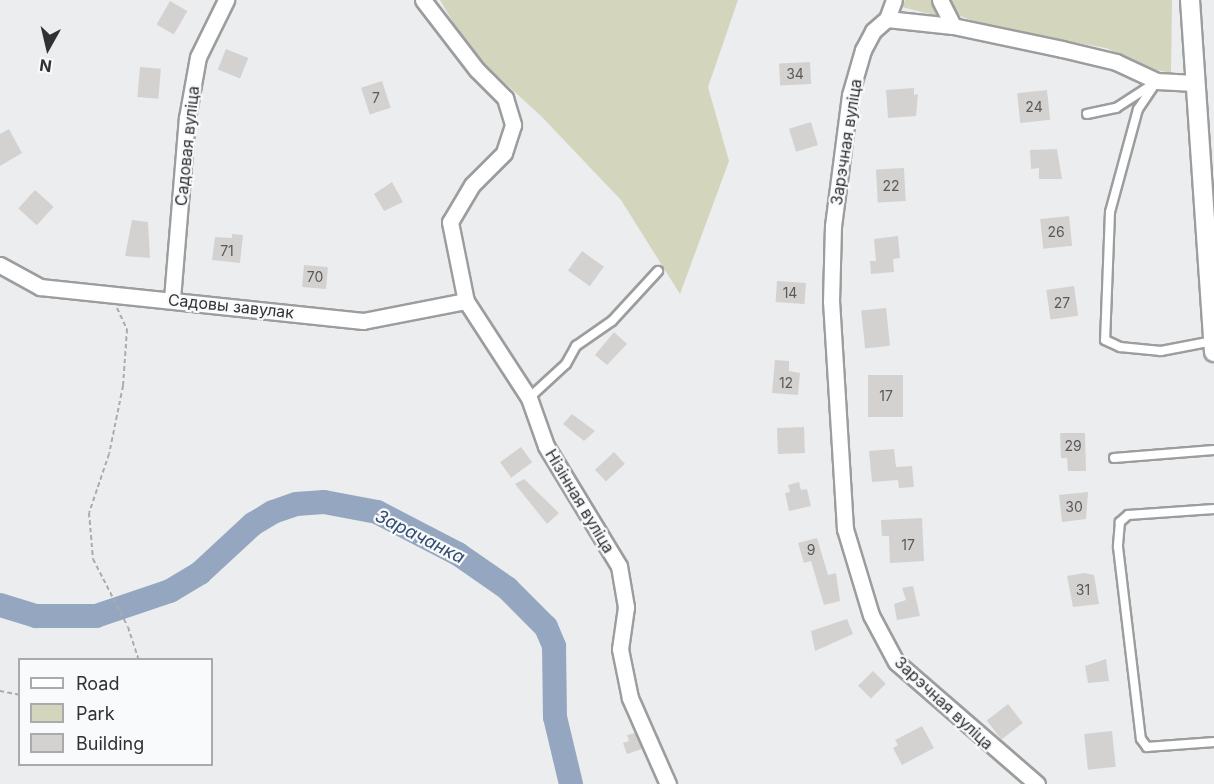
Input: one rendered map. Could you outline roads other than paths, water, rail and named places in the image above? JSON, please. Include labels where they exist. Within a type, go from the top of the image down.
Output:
[{"type":"street","name":"Садовая вуліца","points":[[171,299],[198,57],[226,0]]},
{"type":"street","points":[[423,0],[477,70],[505,98],[513,124],[504,153],[472,185],[450,222],[466,301]]},
{"type":"street","points":[[894,0],[887,19],[953,26],[1116,62],[1157,81],[1194,83]]},
{"type":"street","points":[[940,0],[953,26]]},
{"type":"street","points":[[1190,0],[1214,346]]},
{"type":"street","name":"Зарэчная вуліца","points":[[887,19],[873,32],[863,50],[850,95],[833,226],[833,370],[845,529],[871,615],[896,662],[1037,784]]},
{"type":"street","name":"Садовы завулак","points":[[0,265],[40,287],[363,321],[466,301]]},
{"type":"street","name":"Нізінная вуліца","points":[[466,301],[529,398],[546,446],[619,566],[626,607],[620,649],[630,698],[668,784]]},
{"type":"lane","points":[[1086,114],[1116,108],[1157,81]]},
{"type":"lane","points":[[1157,81],[1137,109],[1110,212],[1105,340],[1120,347],[1161,351],[1214,346]]},
{"type":"lane","points":[[529,398],[566,364],[576,346],[612,321],[658,271]]},
{"type":"lane","points":[[1114,458],[1214,450]]},
{"type":"lane","points":[[1214,509],[1128,515],[1120,522],[1118,547],[1141,739],[1147,747],[1214,742]]},
{"type":"waterway","name":"Зарачанка","points":[[0,605],[36,616],[96,616],[170,591],[200,573],[253,524],[273,512],[296,504],[324,502],[377,512],[458,554],[507,588],[546,627],[554,646],[555,717],[571,784]]}]
